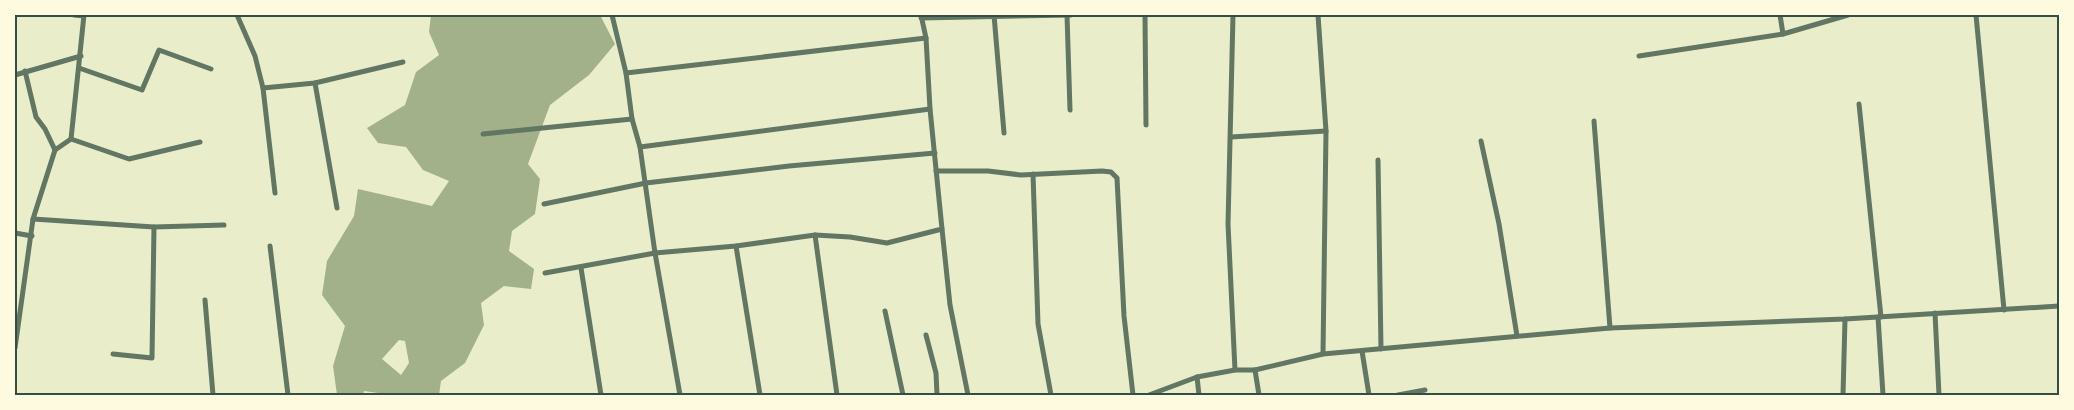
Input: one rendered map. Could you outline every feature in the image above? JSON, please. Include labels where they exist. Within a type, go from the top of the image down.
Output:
[{"type":"street","points":[[71,139],[84,15],[74,15]]},
{"type":"street","points":[[237,15],[255,56],[263,88],[275,193]]},
{"type":"street","points":[[612,15],[626,73],[632,119],[640,147],[655,253],[680,395]]},
{"type":"street","points":[[1067,15],[1070,110]]},
{"type":"street","points":[[968,395],[950,305],[930,109],[926,38],[921,16],[1071,15]]},
{"type":"street","points":[[1144,15],[1146,125]]},
{"type":"street","points":[[1233,15],[1228,224],[1235,370]]},
{"type":"street","points":[[1318,15],[1326,131],[1323,354]]},
{"type":"street","points":[[1780,15],[1783,34]]},
{"type":"street","points":[[1640,56],[1783,34],[1848,15]]},
{"type":"street","points":[[1976,15],[2004,310]]},
{"type":"street","points":[[994,16],[1004,133]]},
{"type":"street","points":[[626,73],[926,38]]},
{"type":"street","points":[[79,68],[142,90],[159,50],[211,69]]},
{"type":"street","points":[[15,75],[80,56]]},
{"type":"street","points":[[263,88],[315,83],[403,62]]},
{"type":"street","points":[[15,348],[17,309],[34,219],[54,150],[45,129],[36,117],[25,71]]},
{"type":"street","points":[[315,83],[337,208]]},
{"type":"street","points":[[1859,104],[1879,317],[1883,395]]},
{"type":"street","points":[[640,147],[930,109]]},
{"type":"street","points":[[483,134],[632,119]]},
{"type":"street","points":[[1594,121],[1610,328]]},
{"type":"street","points":[[1230,137],[1326,131]]},
{"type":"street","points":[[71,139],[129,159],[200,142]]},
{"type":"street","points":[[54,150],[71,139]]},
{"type":"street","points":[[1481,141],[1499,224],[1517,336]]},
{"type":"street","points":[[544,204],[646,184],[789,166],[934,153]]},
{"type":"street","points":[[1378,160],[1381,349]]},
{"type":"street","points":[[936,171],[1033,174],[1102,171],[1111,172],[1117,178],[1124,316],[1133,395]]},
{"type":"street","points":[[1033,174],[1038,324],[1051,395]]},
{"type":"street","points":[[34,219],[154,227],[224,225]]},
{"type":"street","points":[[113,354],[152,358],[154,227]]},
{"type":"street","points":[[545,273],[582,268],[655,253],[736,246],[815,235],[887,242],[942,229]]},
{"type":"street","points":[[15,233],[32,236]]},
{"type":"street","points":[[815,235],[837,395]]},
{"type":"street","points":[[270,246],[288,395]]},
{"type":"street","points":[[736,246],[760,395]]},
{"type":"street","points":[[582,268],[602,395]]},
{"type":"street","points":[[204,300],[213,395]]},
{"type":"street","points":[[1149,395],[1197,377],[1235,370],[1255,370],[1323,354],[1610,328],[1845,319],[2059,306]]},
{"type":"street","points":[[885,311],[903,395]]},
{"type":"street","points":[[1935,314],[1939,395]]},
{"type":"street","points":[[1843,395],[1845,319]]},
{"type":"street","points":[[926,335],[936,373],[937,395]]},
{"type":"street","points":[[1362,351],[1369,395]]},
{"type":"street","points":[[1255,370],[1259,395]]},
{"type":"street","points":[[1197,377],[1199,395]]},
{"type":"street","points":[[1398,395],[1424,390]]},
{"type":"shaded area","points":[[431,15],[600,15],[615,44],[589,75],[550,105],[528,164],[540,179],[535,214],[512,231],[509,251],[534,269],[531,289],[504,286],[481,303],[484,325],[465,363],[441,381],[439,395],[392,395],[364,391],[363,395],[337,395],[333,366],[345,326],[322,295],[327,261],[354,216],[358,189],[432,206],[449,181],[423,170],[406,147],[378,143],[367,128],[405,105],[416,72],[439,55],[429,32]],"holes":[[[399,340],[405,341],[409,363],[401,375],[382,359]]]}]
